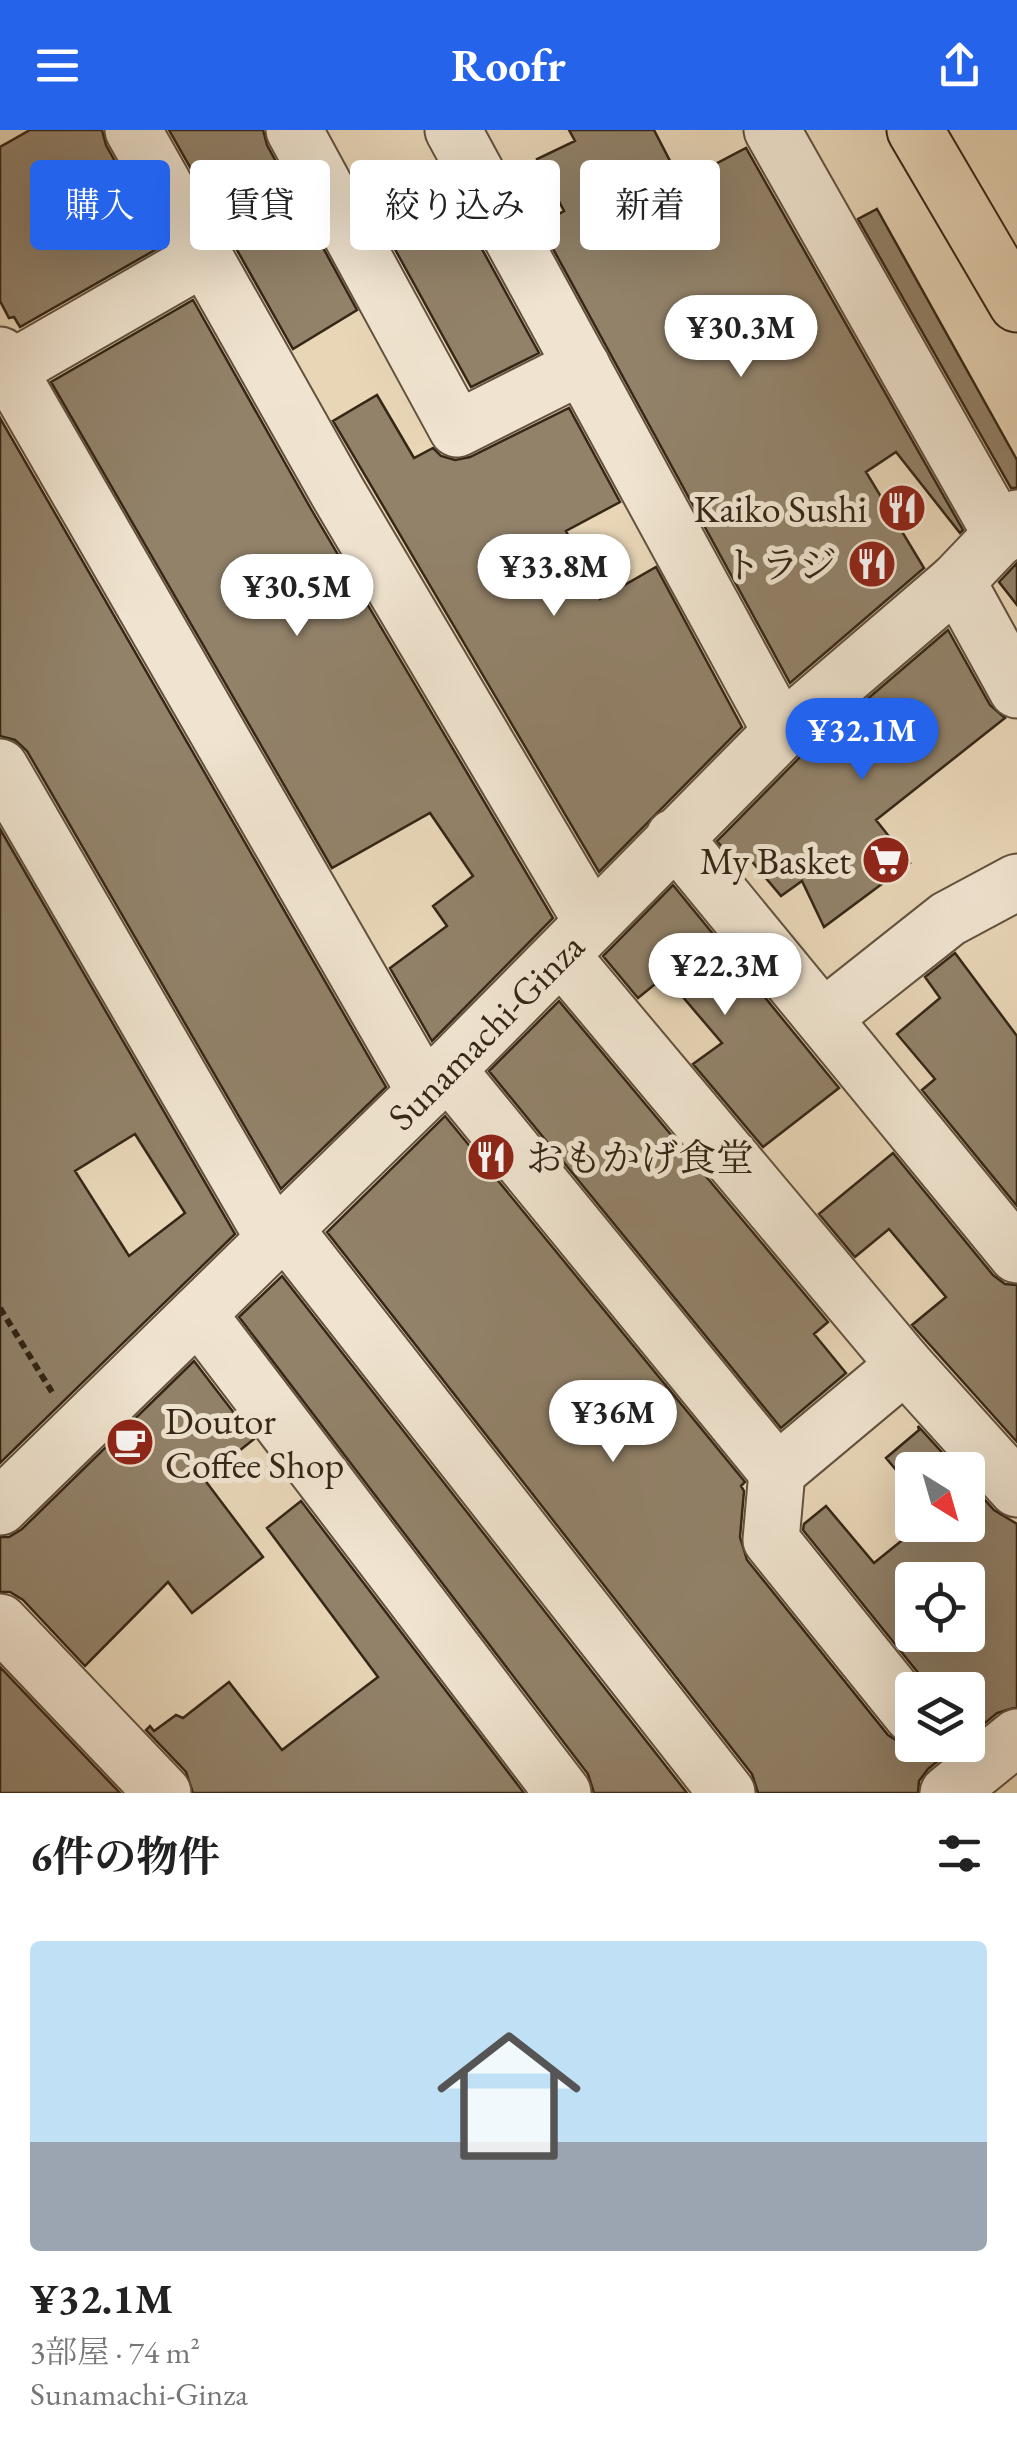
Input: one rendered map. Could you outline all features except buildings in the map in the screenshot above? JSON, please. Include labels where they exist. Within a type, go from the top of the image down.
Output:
[{"type":"main road","points":[[915,130],[1017,304]]},
{"type":"street","points":[[134,130],[338,493],[576,938],[905,1366],[1017,1489]]},
{"type":"street","points":[[294,130],[457,429],[582,366]]},
{"type":"street","points":[[453,130],[780,732]]},
{"type":"street","points":[[772,130],[1009,527]]},
{"type":"street","points":[[205,257],[3,367],[436,1080],[777,1472]]},
{"type":"street","name":"Sunamachi-Ginza","points":[[0,1507],[436,1080],[780,732],[957,581],[1009,527]]},
{"type":"street","points":[[957,581],[1017,690]]},
{"type":"street","points":[[0,767],[279,1234],[727,1793]]},
{"type":"street","points":[[674,837],[1017,1255]]},
{"type":"street","points":[[823,1018],[948,919],[1017,882]]},
{"type":"street","points":[[198,1314],[563,1793]]},
{"type":"street","points":[[895,1694],[770,1540],[777,1472],[905,1366]]},
{"type":"street","points":[[0,1622],[162,1793]]},
{"type":"street","points":[[950,1773],[1017,1737]]},
{"type":"path","points":[[0,1308],[76,1432]]},
{"type":"place","name":"Kaiko Sushi","points":[[902,508]]},
{"type":"place","name":"トラジ","points":[[872,564]]},
{"type":"place","name":"My Basket","points":[[886,860]]},
{"type":"place","name":"おもかげ食堂","points":[[491,1157]]},
{"type":"place","name":"Doutor Coffee Shop","points":[[130,1442]]}]
